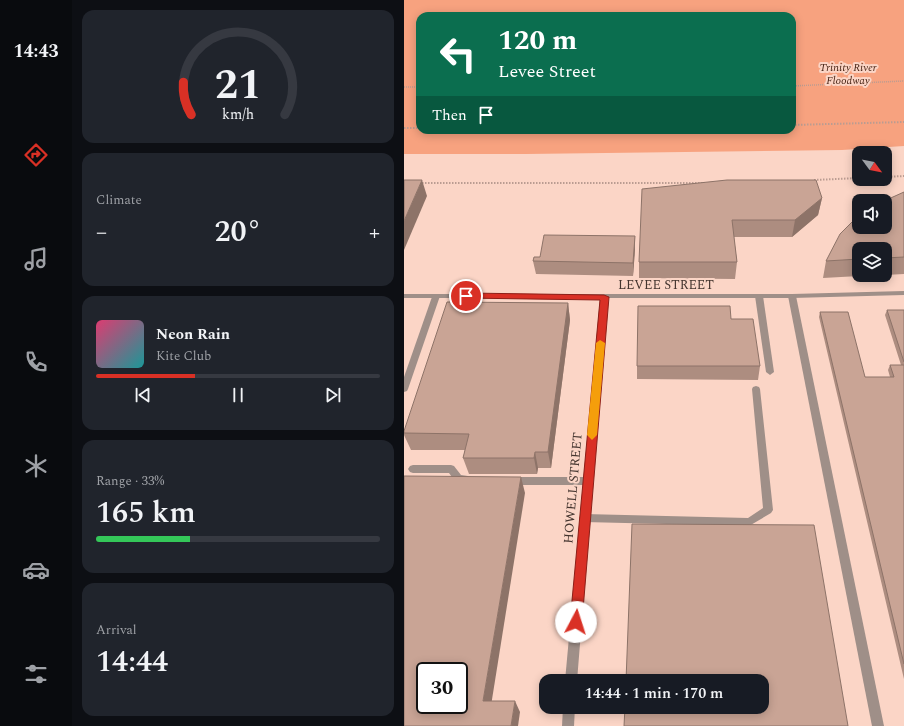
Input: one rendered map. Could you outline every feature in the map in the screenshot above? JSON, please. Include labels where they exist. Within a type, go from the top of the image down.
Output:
[{"type":"street","name":"LEVEE STREET","points":[[404,296],[792,296],[904,293]]},
{"type":"street","points":[[404,389],[436,296]]},
{"type":"street","points":[[759,296],[770,372]]},
{"type":"street","points":[[792,296],[878,726]]},
{"type":"street","name":"HOWELL STREET","points":[[572,674],[604,297]]},
{"type":"street","points":[[584,518],[749,522],[768,510],[756,390]]},
{"type":"street","points":[[413,469],[451,469],[459,479],[474,480]]},
{"type":"street","points":[[505,480],[588,481]]},
{"type":"street","points":[[568,726],[569,714]]},
{"type":"path","points":[[796,86],[904,81]]},
{"type":"path","points":[[404,87],[416,87]]},
{"type":"path","points":[[796,126],[904,122]]},
{"type":"path","points":[[404,128],[416,128]]},
{"type":"path","points":[[892,177],[904,176]]},
{"type":"path","points":[[807,181],[852,178]]},
{"type":"path","points":[[418,183],[706,183]]},
{"type":"green space","name":"Trinity River Floodway","points":[[404,0],[904,0],[904,146],[852,146],[852,149],[404,154]]},
{"type":"building","points":[[404,180],[422,180],[404,221]]},
{"type":"building","points":[[727,180],[816,180],[822,198],[795,220],[732,220],[737,262],[639,262],[642,189]]},
{"type":"building","points":[[904,192],[904,257],[892,258],[892,242],[852,242],[852,259],[826,261],[840,234],[852,222],[852,234],[892,234],[892,197]]},
{"type":"building","points":[[544,235],[635,236],[633,263],[533,261],[534,257],[540,257]]},
{"type":"building","points":[[447,302],[568,303],[548,452],[535,452],[534,458],[463,458],[469,434],[404,433]]},
{"type":"building","points":[[638,306],[730,306],[731,319],[753,319],[760,366],[637,366]]},
{"type":"building","points":[[887,310],[904,310],[904,362]]},
{"type":"building","points":[[820,312],[848,312],[865,377],[894,377],[890,365],[904,365],[904,664]]},
{"type":"building","points":[[404,476],[521,477],[483,701],[515,701],[511,726],[404,726]]},
{"type":"building","points":[[632,524],[814,525],[848,726],[624,726],[625,714],[769,714],[769,674],[626,674]]},
{"type":"slow traffic","points":[[592,435],[600,343]]},
{"type":"route","points":[[466,296],[604,297],[576,622]]}]
